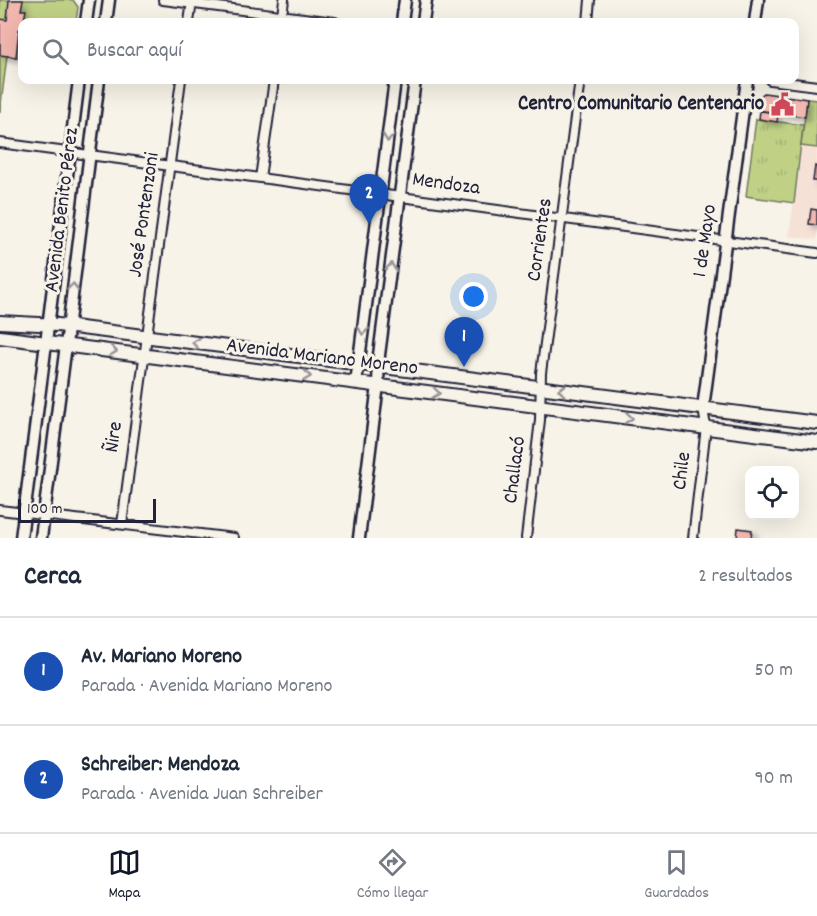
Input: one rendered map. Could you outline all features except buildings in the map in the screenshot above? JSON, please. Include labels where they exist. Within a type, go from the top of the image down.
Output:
[{"type":"main road","points":[[87,18],[89,0]]},
{"type":"main road","points":[[107,18],[109,0]]},
{"type":"main road","points":[[403,18],[405,0]]},
{"type":"main road","points":[[424,18],[426,0]]},
{"type":"main road","points":[[756,18],[758,0]]},
{"type":"main road","name":"Avenida Benito Pérez","points":[[21,538],[78,84]]},
{"type":"main road","name":"Avenida Benito Pérez","points":[[41,538],[98,84]]},
{"type":"main road","points":[[356,383],[395,84]]},
{"type":"main road","points":[[359,538],[414,84]]},
{"type":"main road","name":"1 de Mayo","points":[[703,408],[746,84]]},
{"type":"main road","name":"Avenida Mariano Moreno","points":[[0,322],[68,326],[817,423]]},
{"type":"main road","name":"Avenida Mariano Moreno","points":[[0,337],[817,442]]},
{"type":"street","points":[[163,0],[192,2],[277,18]]},
{"type":"street","points":[[282,18],[284,0]]},
{"type":"street","points":[[589,18],[591,0]]},
{"type":"street","points":[[190,18],[192,2]]},
{"type":"street","name":"José Pontenzoni","points":[[145,355],[180,84]]},
{"type":"street","points":[[260,178],[273,84]]},
{"type":"street","name":"Corrientes","points":[[540,406],[540,387],[579,84]]},
{"type":"street","points":[[799,84],[817,86]]},
{"type":"street","name":"Mendoza","points":[[0,143],[817,253]]},
{"type":"street","name":"Ñire","points":[[122,524],[145,355]]},
{"type":"street","name":"Challacó","points":[[526,538],[540,406]]},
{"type":"street","name":"Chile","points":[[693,538],[706,427],[703,408]]},
{"type":"street","points":[[0,510],[122,524],[191,535],[234,538]]},
{"type":"shaded area","points":[[801,146],[817,148],[817,240],[789,236]]},
{"type":"green space","points":[[0,0],[73,0],[78,7],[77,18],[18,18],[18,57],[7,56],[0,112]]},
{"type":"green space","points":[[807,99],[817,100],[817,148],[801,146]]},
{"type":"green space","points":[[756,119],[803,125],[794,203],[746,196]]},
{"type":"place","name":"Centro Comunitario Centenario","points":[[782,105]]},
{"type":"place","name":"Schreiber: Mendoza","points":[[369,224]]},
{"type":"place","name":"Av. Mariano Moreno","points":[[464,367]]}]
